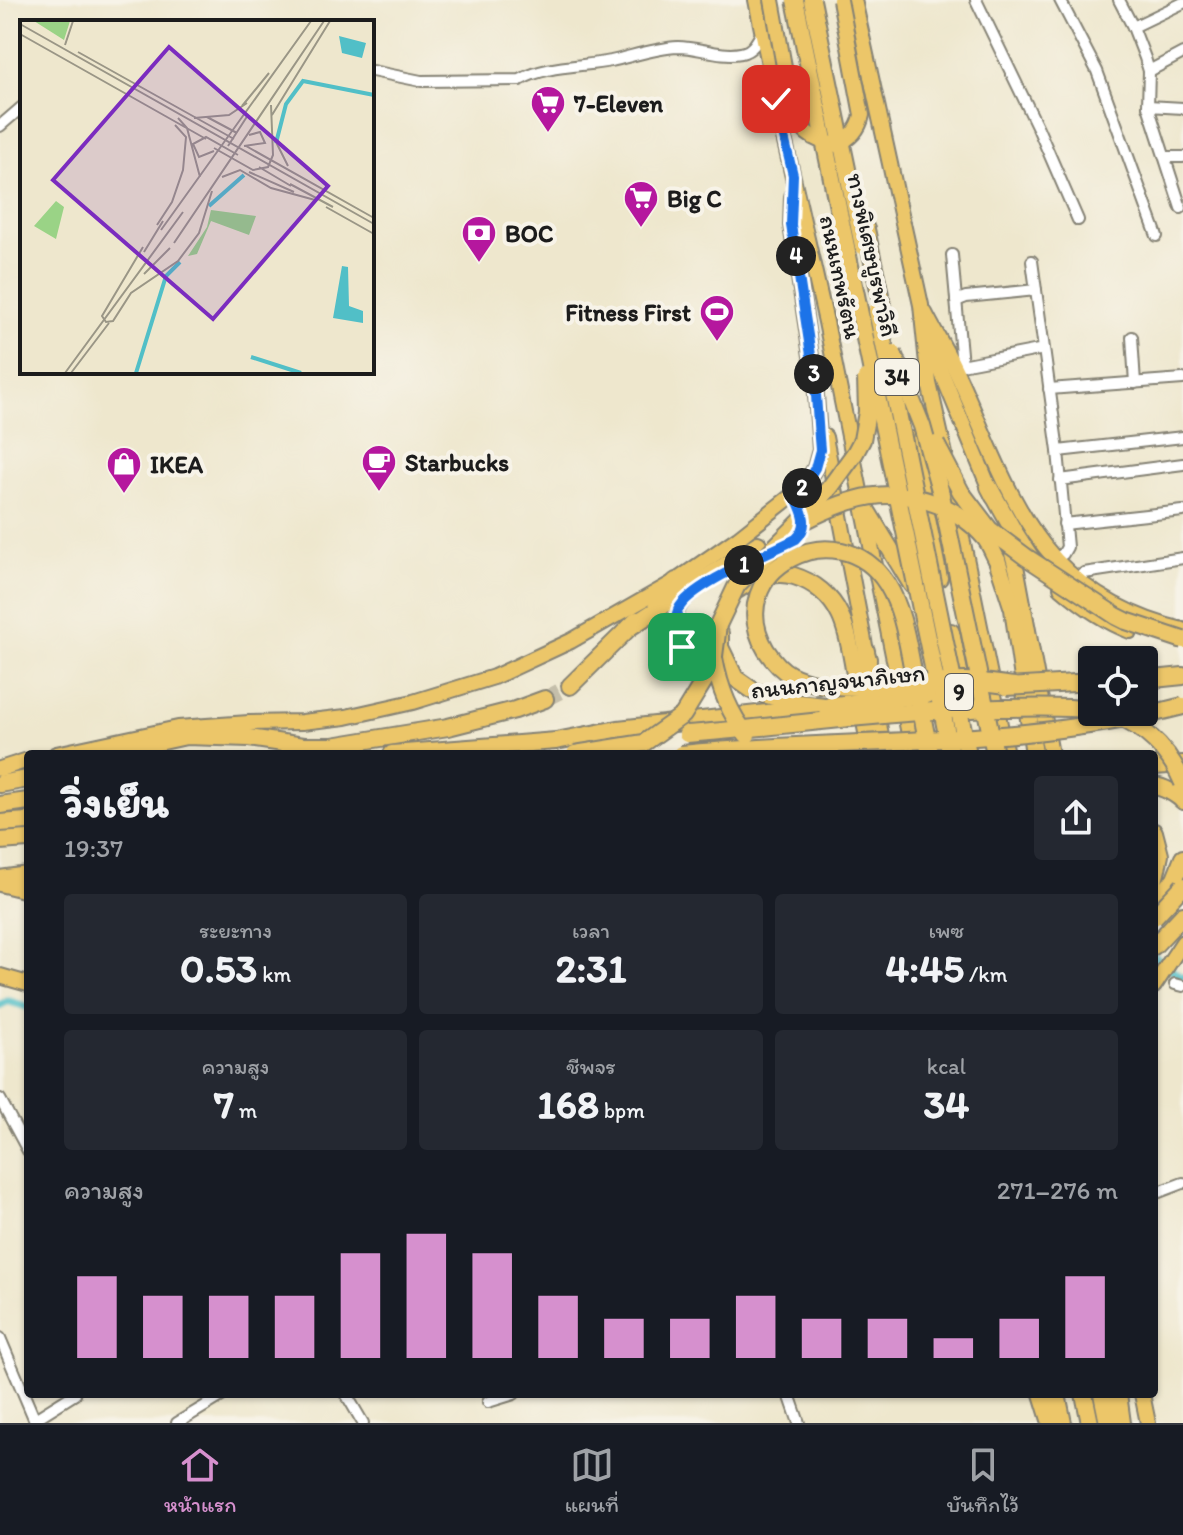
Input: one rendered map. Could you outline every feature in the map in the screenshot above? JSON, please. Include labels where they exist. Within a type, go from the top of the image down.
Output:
[{"type":"highway","name":"ทางพิเศษบูรพาวิถี","points":[[792,0],[869,313],[967,750]]},
{"type":"highway","name":"ถนนเทพรัตน","points":[[792,0],[948,750]]},
{"type":"highway","name":"ทางพิเศษบูรพาวิถี","points":[[812,0],[948,750]]},
{"type":"highway","name":"ถนนเทพรัตน","points":[[819,0],[928,517],[973,750]]},
{"type":"highway","points":[[869,313],[956,484],[990,530],[1116,616],[1183,643]]},
{"type":"highway","points":[[600,750],[644,743],[683,715],[705,679],[714,656],[718,625],[737,585],[800,522],[846,466],[862,440],[867,412],[869,313]]},
{"type":"highway","points":[[912,401],[940,490],[994,750]]},
{"type":"highway","points":[[989,487],[1032,559],[1071,596],[1110,622],[1160,640],[1183,643]]},
{"type":"highway","points":[[630,627],[758,544],[825,510],[878,495],[914,496],[949,509],[967,520],[985,538],[997,560],[1013,609],[1033,750]]},
{"type":"highway","points":[[864,506],[912,585]]},
{"type":"highway","points":[[929,750],[918,696],[916,683],[916,682],[907,639],[899,609],[874,567],[859,556],[842,550],[824,549],[798,553],[782,565],[766,579],[757,599],[755,617],[759,638],[770,657],[789,675],[815,684],[845,687],[876,686],[891,685],[907,684],[916,683],[922,683],[968,681],[1014,686]]},
{"type":"highway","points":[[825,706],[755,692],[735,678],[720,647],[720,625],[725,608],[737,590],[752,579],[768,574],[790,575],[811,582],[840,615],[851,651],[870,750]]},
{"type":"highway","points":[[570,686],[676,581]]},
{"type":"highway","points":[[866,651],[882,750]]},
{"type":"highway","points":[[714,656],[727,705],[760,750]]},
{"type":"highway","points":[[1158,679],[1183,676]]},
{"type":"highway","name":"ถนนกาญจนาภิเษก","points":[[686,728],[825,706],[1014,686],[1078,683]]},
{"type":"highway","points":[[128,750],[186,736],[332,746],[448,727],[545,699]]},
{"type":"highway","points":[[751,750],[979,737],[1074,728],[1129,720],[1183,706]]},
{"type":"highway","points":[[442,750],[556,741],[620,740],[686,728],[774,727],[941,709],[1078,708]]},
{"type":"highway","points":[[1137,726],[1166,752],[1183,783]]},
{"type":"highway","points":[[1158,766],[1183,764]]},
{"type":"highway","points":[[1158,778],[1183,775]]},
{"type":"highway","points":[[0,784],[24,780]]},
{"type":"highway","points":[[1158,787],[1183,801]]},
{"type":"highway","points":[[0,805],[24,802]]},
{"type":"highway","points":[[0,823],[24,821]]},
{"type":"highway","points":[[0,841],[24,839]]},
{"type":"highway","points":[[1158,902],[1175,878],[1183,858]]},
{"type":"highway","points":[[0,881],[24,876]]},
{"type":"highway","points":[[0,881],[24,889]]},
{"type":"highway","points":[[1158,913],[1183,886]]},
{"type":"highway","points":[[1158,907],[1173,903],[1183,895]]},
{"type":"highway","points":[[1158,942],[1183,915]]},
{"type":"highway","points":[[1043,1398],[1051,1423]]},
{"type":"highway","points":[[1058,1398],[1063,1423]]},
{"type":"highway","points":[[1077,1398],[1081,1423]]},
{"type":"highway","points":[[1085,1398],[1090,1423]]},
{"type":"highway","points":[[1101,1398],[1106,1423]]},
{"type":"highway","points":[[1119,1398],[1122,1423]]},
{"type":"main road","name":"ถนนเทพรัตน","points":[[756,0],[864,506],[912,750]]},
{"type":"main road","points":[[772,0],[794,114],[801,128],[812,138],[837,145],[854,133],[862,115],[840,0]]},
{"type":"main road","name":"34","points":[[854,0],[921,305],[929,383],[1005,750]]},
{"type":"main road","points":[[793,175],[791,225],[815,381],[866,651],[912,750]]},
{"type":"main road","points":[[921,305],[958,366],[980,426],[1025,519],[1055,559],[1102,597],[1132,613],[1183,630]]},
{"type":"main road","points":[[923,325],[989,487],[1017,571],[1050,750]]},
{"type":"main road","points":[[75,750],[178,728],[346,717],[413,702],[494,677],[571,641],[676,581],[738,538],[804,486],[815,468],[820,450],[815,381]]},
{"type":"main road","points":[[0,769],[24,761]]},
{"type":"main road","points":[[1158,980],[1180,946]]},
{"type":"main road","points":[[0,976],[24,983]]},
{"type":"main road","points":[[1143,1398],[1148,1423]]},
{"type":"street","points":[[976,0],[1038,128],[1078,220]]},
{"type":"street","points":[[1060,0],[1097,71],[1157,236]]},
{"type":"street","points":[[1119,0],[1149,71],[1148,106],[1181,208]]},
{"type":"street","points":[[1133,27],[1180,5],[1183,17]]},
{"type":"street","points":[[374,71],[421,81],[520,80],[542,71],[677,47],[715,53],[742,53],[754,46],[762,32]]},
{"type":"street","points":[[1149,71],[1183,53]]},
{"type":"street","points":[[1148,106],[1183,108]]},
{"type":"street","points":[[0,126],[20,109]]},
{"type":"street","points":[[1165,157],[1183,157]]},
{"type":"street","points":[[952,255],[958,366],[1044,349]]},
{"type":"street","points":[[1032,261],[1058,451],[1067,547],[1055,559]]},
{"type":"street","points":[[956,301],[966,297],[1036,290]]},
{"type":"street","points":[[1132,337],[1135,383]]},
{"type":"street","points":[[1049,389],[1183,379]]},
{"type":"street","points":[[1058,451],[1183,437]]},
{"type":"street","points":[[1060,480],[1183,464]]},
{"type":"street","points":[[691,672],[677,626],[678,608],[708,584],[796,539],[802,533],[805,521],[794,494]]},
{"type":"street","points":[[1064,524],[1183,511]]},
{"type":"street","points":[[1076,579],[1084,573],[1183,558]]},
{"type":"street","points":[[0,1099],[24,1144]]},
{"type":"street","points":[[1158,1192],[1183,1183]]},
{"type":"street","points":[[0,1338],[24,1393]]},
{"type":"street","points":[[26,1398],[36,1421],[69,1398]]},
{"type":"street","points":[[177,1423],[218,1398]]},
{"type":"street","points":[[348,1398],[363,1423]]},
{"type":"street","points":[[488,1402],[501,1398]]},
{"type":"street","points":[[790,1398],[799,1423]]},
{"type":"waterway","points":[[1158,959],[1183,977]]},
{"type":"waterway","points":[[0,1005],[8,1001],[24,1006]]},
{"type":"tunnel","points":[[545,699],[570,686]]},
{"type":"place","name":"7-Eleven","points":[[548,134]]},
{"type":"place","name":"Big C","points":[[641,229]]},
{"type":"place","name":"BOC","points":[[479,264]]},
{"type":"place","name":"Fitness First","points":[[717,343]]},
{"type":"place","name":"Starbucks","points":[[379,493]]},
{"type":"place","name":"IKEA","points":[[124,495]]},
{"type":"route","points":[[682,647],[676,615],[687,598],[726,573],[796,539],[802,533],[805,521],[794,494],[804,486],[815,468],[820,450],[815,381],[791,225],[793,175],[776,99]]}]
